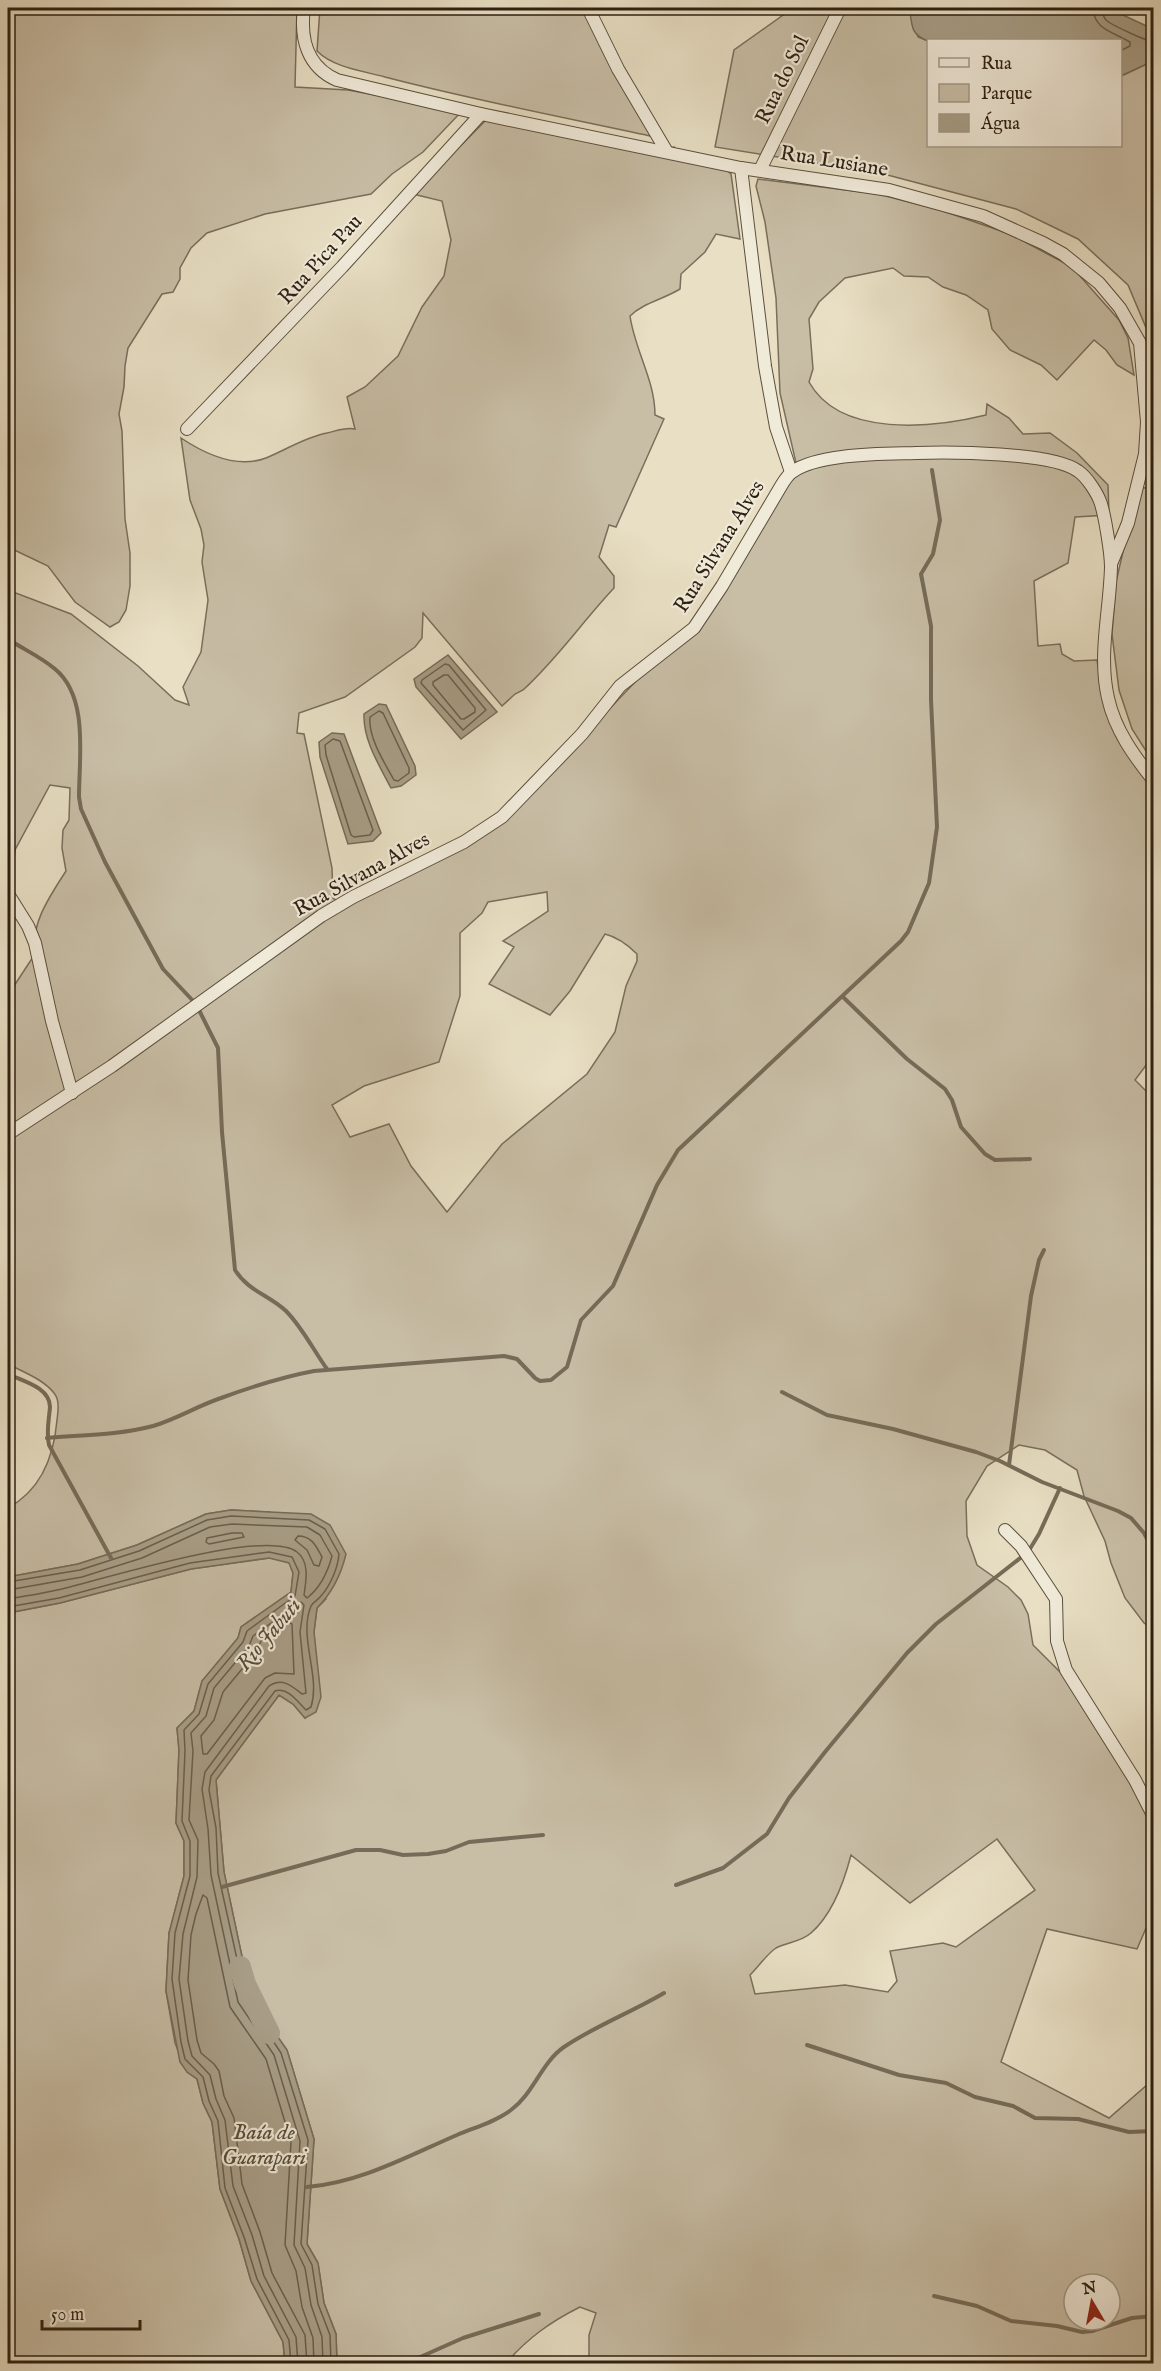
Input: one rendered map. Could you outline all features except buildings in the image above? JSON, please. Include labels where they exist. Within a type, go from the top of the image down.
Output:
[{"type":"street","name":"Rua Lusiane","points":[[304,8],[303,28],[307,49],[317,69],[326,76],[380,92],[741,168],[890,190],[983,216],[1064,254],[1099,283],[1120,308],[1140,343],[1147,422],[1145,454],[1128,523],[1111,566]]},
{"type":"street","points":[[588,8],[618,69],[667,152]]},
{"type":"street","name":"Rua do Sol","points":[[760,170],[840,8]]},
{"type":"street","name":"Rua Pica Pau","points":[[187,429],[342,267],[480,114]]},
{"type":"street","points":[[741,168],[765,366],[776,427],[791,472]]},
{"type":"street","name":"Rua Silvana Alves","points":[[8,1134],[72,1093],[321,916],[464,842],[502,818],[582,734],[620,686],[694,628],[791,472],[820,459],[893,453],[959,452],[1049,460],[1078,471],[1101,503],[1111,566],[1105,643],[1108,697],[1114,720],[1124,739],[1154,781]]},
{"type":"street","points":[[8,894],[28,926],[35,943],[52,1021],[72,1093]]},
{"type":"street","points":[[1005,1530],[1021,1546],[1056,1599],[1058,1641],[1066,1670],[1135,1780],[1154,1817]]},
{"type":"green space","points":[[8,8],[297,8],[295,87],[348,90],[462,111],[423,152],[392,174],[371,194],[265,214],[207,233],[191,248],[180,268],[180,279],[173,292],[162,294],[128,348],[119,414],[122,431],[125,519],[130,553],[130,586],[126,610],[119,622],[110,627],[75,602],[48,566],[8,547]]},
{"type":"green space","points":[[320,8],[585,8],[650,128],[650,136],[451,93],[340,65],[317,51]]},
{"type":"green space","points":[[793,8],[913,8],[910,12],[918,37],[927,41],[927,147],[1122,147],[1122,76],[1153,61],[1153,335],[1150,337],[1128,285],[1078,239],[1016,209],[880,173],[715,147],[734,50]]},
{"type":"green space","points":[[487,119],[656,154],[674,147],[682,160],[717,162],[731,174],[740,239],[716,234],[705,252],[681,274],[680,289],[641,308],[630,316],[652,390],[655,415],[664,419],[616,527],[609,525],[599,557],[614,576],[614,588],[547,665],[523,690],[502,706],[423,613],[422,638],[415,647],[345,697],[299,713],[297,733],[304,734],[332,868],[333,898],[339,902],[465,844],[526,796],[661,655],[701,623],[777,483],[796,463],[780,393],[776,298],[765,222],[756,186],[758,179],[878,194],[940,210],[1010,234],[1072,267],[1119,320],[1128,338],[1134,375],[1117,365],[1106,350],[1094,340],[1057,380],[1041,365],[1010,350],[992,329],[988,310],[966,295],[943,287],[928,277],[904,276],[893,268],[845,278],[819,302],[809,319],[813,369],[809,382],[823,400],[842,413],[889,424],[915,425],[964,420],[986,415],[987,404],[1009,418],[1023,434],[1050,433],[1077,453],[1108,485],[1109,515],[1075,517],[1068,563],[1034,581],[1038,646],[1060,644],[1062,654],[1074,661],[1097,660],[1104,701],[1118,740],[1153,789],[1153,1056],[1135,1080],[1154,1099],[1153,1629],[1144,1623],[1125,1598],[1105,1541],[1084,1496],[1077,1470],[1045,1450],[1019,1445],[987,1466],[966,1501],[967,1536],[977,1565],[1008,1587],[1021,1600],[1028,1614],[1033,1645],[1065,1677],[1139,1796],[1153,1832],[1153,1912],[1137,1949],[1047,1929],[1001,2062],[1109,2118],[1148,2084],[1154,2104],[1153,2363],[589,2363],[589,2335],[596,2313],[580,2307],[540,2331],[506,2363],[337,2363],[336,2334],[324,2303],[318,2263],[307,2244],[314,2139],[287,2050],[251,1999],[224,1872],[216,1780],[279,1695],[293,1704],[305,1718],[319,1680],[314,1632],[317,1608],[326,1599],[270,1512],[231,1510],[206,1514],[137,1545],[78,1564],[8,1577],[8,1508],[29,1492],[44,1471],[53,1446],[58,1406],[56,1396],[49,1388],[8,1364],[8,995],[35,954],[35,932],[38,921],[66,871],[62,848],[63,830],[69,820],[70,788],[50,785],[15,850],[9,903],[8,590],[71,614],[138,666],[175,700],[189,705],[183,687],[201,652],[208,600],[202,562],[204,545],[201,529],[190,500],[181,438],[211,454],[244,462],[266,458],[319,435],[355,429],[347,397],[365,387],[398,356],[422,307],[444,276],[451,240],[442,201],[413,194]],"holes":[[[547,892],[548,911],[503,941],[514,947],[489,984],[550,1015],[570,991],[605,934],[609,935],[637,954],[637,961],[626,986],[615,1032],[587,1074],[502,1144],[447,1212],[411,1166],[389,1124],[350,1137],[332,1105],[364,1086],[439,1062],[460,996],[460,933],[482,913],[488,902]],[[997,1839],[1035,1890],[956,1947],[943,1943],[890,1951],[897,1981],[888,1992],[845,1985],[755,1994],[750,1975],[776,1948],[803,1938],[826,1917],[837,1897],[851,1855],[910,1903]]]},
{"type":"green space","points":[[1138,487],[1153,489],[1153,762],[1132,729],[1119,690],[1112,634],[1116,582]]},
{"type":"green space","points":[[270,1558],[289,1562],[293,1573],[291,1592],[241,1627],[238,1638],[202,1681],[194,1711],[177,1728],[179,1750],[176,1823],[184,1841],[184,1876],[169,1933],[166,1991],[175,2043],[187,2072],[197,2079],[203,2103],[212,2122],[220,2189],[239,2239],[251,2281],[283,2342],[285,2363],[8,2363],[8,1613],[60,1603],[191,1569]]},
{"type":"water","points":[[913,8],[1108,8],[1153,29],[1153,61],[1122,76],[1122,39],[927,40],[914,30],[910,12]]},
{"type":"water","points":[[448,655],[497,712],[461,739],[416,687],[414,679]]},
{"type":"water","points":[[379,704],[386,705],[415,766],[416,775],[401,786],[391,788],[366,733],[364,714]]},
{"type":"water","points":[[332,733],[344,734],[381,833],[373,841],[348,844],[320,757],[319,742]]},
{"type":"water","name":"Baía de Guarapari","points":[[231,1510],[311,1514],[330,1525],[346,1554],[335,1583],[317,1608],[314,1632],[321,1697],[316,1712],[305,1718],[293,1704],[279,1695],[216,1780],[224,1872],[251,1999],[287,2050],[314,2139],[307,2244],[318,2263],[324,2303],[336,2334],[337,2363],[285,2363],[283,2342],[251,2281],[239,2239],[220,2189],[212,2122],[203,2103],[197,2079],[187,2072],[180,2062],[166,1991],[169,1933],[184,1876],[184,1841],[176,1823],[179,1750],[177,1728],[194,1711],[202,1681],[238,1638],[241,1627],[291,1592],[293,1573],[289,1563],[269,1558],[191,1569],[60,1603],[8,1613],[8,1577],[78,1564],[137,1545],[206,1514]]},
{"type":"waterway","points":[[903,8],[913,12]]},
{"type":"waterway","points":[[47,1438],[114,1433],[153,1426],[244,1390],[314,1371],[504,1356],[517,1359],[540,1381],[551,1380],[567,1367],[581,1320],[613,1286],[657,1185],[678,1150],[901,941],[908,932],[929,883],[937,827],[931,700],[931,626],[921,574],[933,554],[940,520],[932,470]]},
{"type":"waterway","points":[[8,639],[50,665],[66,681],[78,711],[80,728],[79,797],[81,809],[105,862],[163,969],[196,1004],[218,1048],[222,1132],[235,1270],[252,1288],[292,1317],[327,1369]]},
{"type":"waterway","points":[[843,997],[907,1059],[945,1089],[952,1100],[961,1127],[985,1154],[995,1160],[1030,1159]]},
{"type":"waterway","points":[[1009,1465],[1031,1296],[1039,1260],[1044,1250]]},
{"type":"waterway","points":[[8,1374],[34,1386],[49,1400],[49,1445],[111,1558]]},
{"type":"waterway","points":[[782,1392],[827,1415],[893,1429],[976,1452],[1042,1482],[1118,1511],[1131,1518],[1144,1533],[1154,1552]]},
{"type":"waterway","points":[[676,1885],[723,1868],[767,1834],[789,1798],[907,1653],[936,1624],[1028,1552],[1060,1488]]},
{"type":"waterway","points":[[222,1887],[356,1850],[380,1850],[403,1855],[428,1854],[446,1851],[469,1842],[543,1835]]},
{"type":"waterway","name":"Rio Jabuti","points":[[240,1967],[245,1984],[269,2033]]},
{"type":"waterway","points":[[307,2187],[365,2174],[498,2118],[519,2103],[549,2061],[564,2047],[664,1993]]},
{"type":"waterway","points":[[807,2045],[899,2075],[946,2083],[975,2097],[1013,2106],[1035,2118],[1078,2119],[1129,2132],[1154,2131]]},
{"type":"waterway","points":[[934,2296],[977,2306],[1011,2321],[1057,2326],[1082,2332],[1132,2318],[1154,2316]]},
{"type":"waterway","points":[[398,2364],[409,2362],[463,2338],[539,2314]]},
{"type":"waterway","points":[[334,2361],[363,2364]]}]
